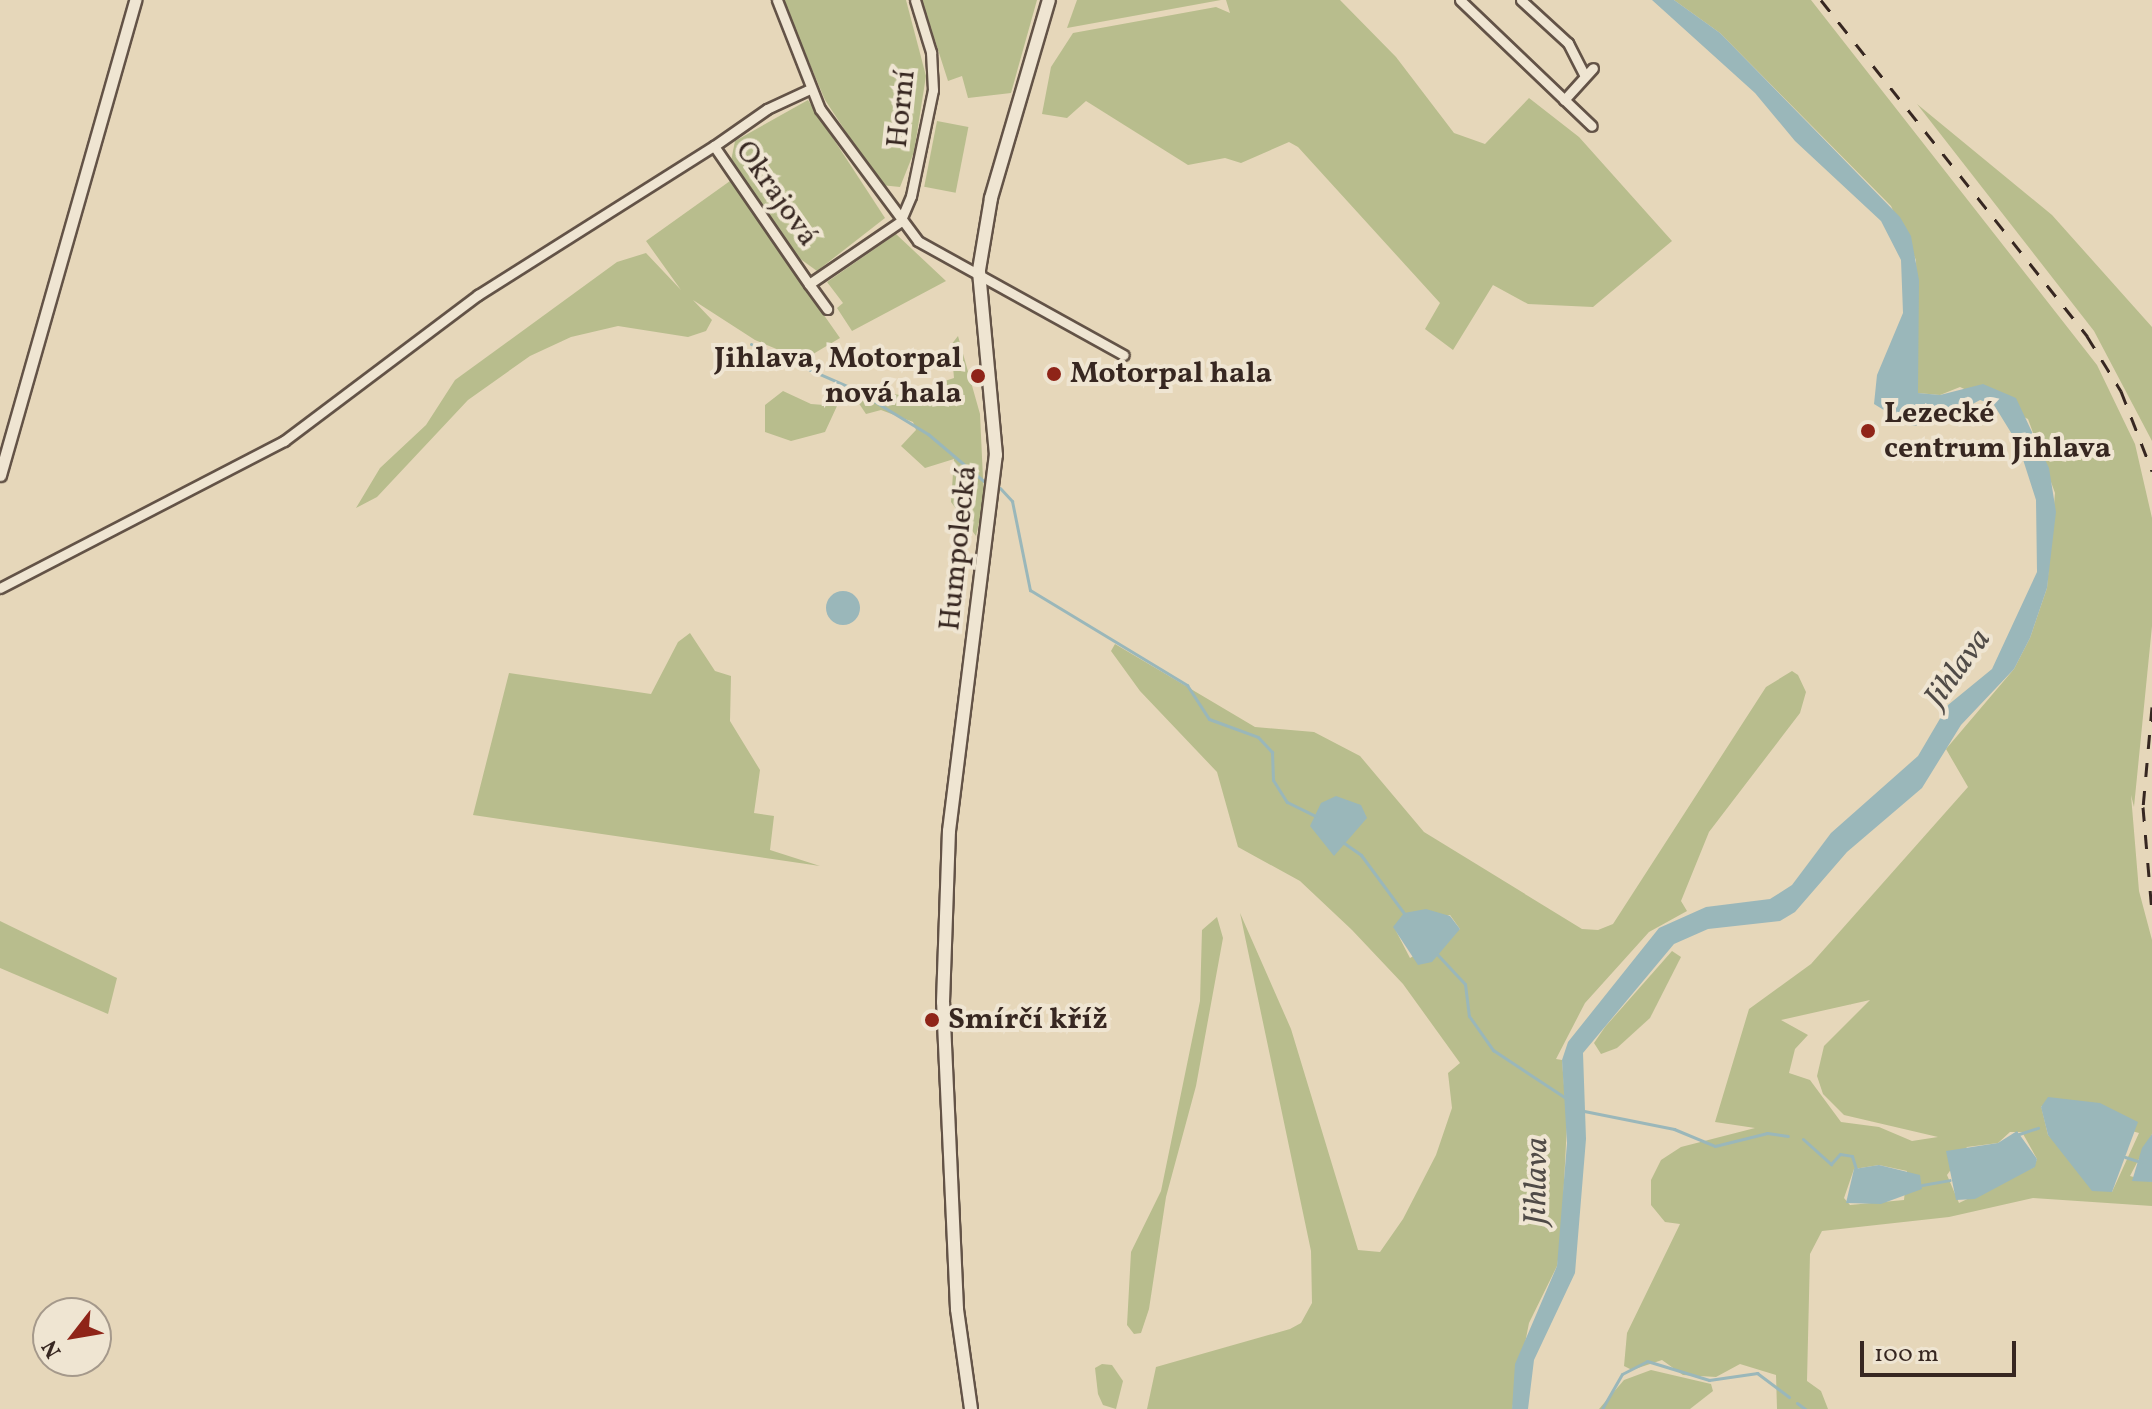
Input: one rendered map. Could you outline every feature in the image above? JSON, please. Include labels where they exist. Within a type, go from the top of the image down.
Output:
[{"type":"main road","name":"Humpolecká","points":[[971,1409],[957,1309],[943,1002],[949,831],[994,486],[995,412],[979,270],[991,198],[1049,0]]},
{"type":"street","points":[[0,475],[135,0]]},
{"type":"street","points":[[777,0],[810,89],[900,222],[935,254],[979,270],[1124,355]]},
{"type":"street","name":"Horní","points":[[900,222],[919,167],[933,90],[931,52],[915,0]]},
{"type":"street","points":[[1460,0],[1592,126]]},
{"type":"street","points":[[1521,0],[1568,43],[1584,75]]},
{"type":"street","points":[[1564,100],[1593,68]]},
{"type":"street","name":"Okrajová","points":[[810,89],[767,109],[714,146],[827,309]]},
{"type":"street","points":[[0,588],[284,441],[489,287],[714,146]]},
{"type":"street","name":"Okrajová","points":[[809,284],[900,222]]},
{"type":"green space","points":[[783,0],[906,0],[926,76],[914,152],[900,187],[881,185],[825,100]]},
{"type":"green space","points":[[922,0],[1037,0],[1011,93],[968,98],[962,76],[948,81]]},
{"type":"green space","points":[[1077,0],[1221,0],[1067,28]]},
{"type":"green space","points":[[1226,0],[1340,0],[1396,57],[1454,133],[1485,144],[1529,98],[1579,137],[1672,241],[1593,307],[1528,304],[1493,285],[1453,350],[1425,329],[1440,303],[1298,147],[1289,142],[1241,163],[1225,158],[1188,165],[1086,101],[1067,118],[1042,114],[1051,67],[1073,33],[1216,7],[1230,13]]},
{"type":"green space","points":[[1674,0],[1811,0],[2097,365],[2135,444],[2152,518],[2152,626],[2134,807],[2131,795],[2139,891],[2152,940],[2152,1134],[2130,1176],[2152,1182],[2152,1206],[2033,1198],[1949,1217],[1822,1231],[1810,1254],[1807,1381],[1821,1391],[1828,1409],[1777,1409],[1776,1375],[1740,1364],[1716,1377],[1683,1375],[1662,1360],[1632,1370],[1624,1366],[1627,1333],[1680,1224],[1665,1222],[1651,1205],[1651,1180],[1661,1160],[1681,1147],[1755,1128],[1715,1122],[1749,1009],[1811,964],[1968,787],[1946,749],[2014,669],[2030,638],[2047,588],[2055,493],[2028,419],[1960,387],[1940,395],[1918,393],[1916,260],[1891,206],[1720,33]],"holes":[[[1870,1000],[1824,1046],[1817,1076],[1823,1094],[1844,1115],[1938,1137],[1912,1141],[1879,1127],[1841,1122],[1810,1080],[1789,1073],[1795,1049],[1808,1035],[1781,1020]],[[2041,1106],[2139,1133],[2112,1192],[2048,1135]],[[2010,1132],[2022,1132],[2037,1159],[2034,1167],[1959,1203],[1947,1175],[1967,1147],[1998,1143]],[[1879,1165],[1907,1171],[1904,1200],[1850,1205],[1844,1198],[1854,1169]]]},
{"type":"green space","points":[[808,100],[885,218],[817,271],[799,258],[731,161],[735,141]]},
{"type":"green space","points":[[1917,104],[2052,215],[2152,327],[2152,441],[2094,331]]},
{"type":"green space","points":[[937,121],[968,127],[956,193],[924,187]]},
{"type":"green space","points":[[730,181],[840,338],[803,360],[755,340],[693,300],[712,320],[706,331],[688,337],[618,326],[571,337],[530,356],[468,400],[377,497],[356,508],[380,468],[426,425],[455,380],[617,262],[646,253],[681,290],[646,241]]},
{"type":"green space","points":[[896,234],[946,281],[852,331],[837,308],[843,303],[827,282]]},
{"type":"green space","points":[[958,336],[980,414],[984,500],[976,536],[951,502],[954,459],[925,468],[901,446],[916,430],[913,422],[881,410],[866,414],[858,402],[868,392],[902,395],[954,378],[951,345]]},
{"type":"green space","points":[[783,391],[811,404],[837,406],[825,432],[791,441],[765,432],[765,405]]},
{"type":"green space","points":[[690,633],[715,671],[731,676],[730,721],[760,770],[754,813],[774,816],[770,850],[820,866],[473,815],[509,673],[651,694],[678,642]]},
{"type":"green space","points":[[1115,644],[1255,727],[1314,732],[1360,756],[1424,832],[1582,929],[1598,930],[1613,924],[1766,687],[1792,671],[1798,675],[1806,692],[1800,713],[1709,832],[1681,901],[1687,911],[1649,932],[1585,1003],[1556,1059],[1562,1060],[1567,1124],[1561,1242],[1557,1266],[1529,1323],[1512,1409],[1147,1409],[1156,1367],[1290,1329],[1301,1323],[1312,1303],[1311,1251],[1240,913],[1291,1029],[1358,1250],[1380,1252],[1403,1219],[1436,1155],[1452,1108],[1448,1073],[1460,1063],[1403,984],[1352,930],[1300,881],[1238,847],[1217,772],[1140,691],[1111,651]],"holes":[[[1450,915],[1460,929],[1410,958],[1396,931]]]},
{"type":"green space","points":[[1217,917],[1223,938],[1196,1086],[1166,1197],[1149,1309],[1141,1333],[1134,1334],[1127,1325],[1131,1252],[1161,1191],[1200,1001],[1202,930]]},
{"type":"green space","points":[[0,921],[117,978],[108,1014],[0,968]]},
{"type":"green space","points":[[1672,951],[1681,957],[1650,1018],[1617,1048],[1601,1054],[1594,1043],[1605,1027]]},
{"type":"green space","points":[[1102,1364],[1112,1365],[1123,1381],[1116,1409],[1103,1405],[1098,1394],[1095,1368]]},
{"type":"green space","points":[[1651,1370],[1711,1384],[1713,1391],[1690,1409],[1599,1409],[1624,1380]]},
{"type":"water","points":[[1652,0],[1674,0],[1720,33],[1900,217],[1911,236],[1919,280],[1918,393],[1940,395],[1983,384],[2016,398],[2049,468],[2056,512],[2047,588],[2030,638],[2014,669],[1961,725],[1922,788],[1847,852],[1795,912],[1780,921],[1708,929],[1674,944],[1583,1053],[1586,1139],[1575,1273],[1534,1360],[1528,1409],[1512,1409],[1515,1364],[1557,1266],[1567,1143],[1562,1060],[1568,1042],[1659,928],[1706,907],[1770,899],[1792,885],[1831,833],[1918,756],[1948,705],[1992,669],[2037,572],[2036,500],[2018,444],[1994,405],[1980,400],[1936,424],[1910,426],[1874,404],[1877,375],[1903,313],[1901,260],[1881,221],[1795,141],[1755,93]]},
{"type":"water","points":[[843,591],[855,596],[860,608],[855,620],[843,625],[831,620],[826,608],[831,596]]},
{"type":"water","points":[[1336,796],[1361,805],[1367,818],[1334,856],[1310,826],[1321,803]]},
{"type":"water","points":[[1426,909],[1450,916],[1460,929],[1432,962],[1418,965],[1393,927],[1404,913]]},
{"type":"water","points":[[2048,1097],[2100,1103],[2138,1122],[2112,1192],[2092,1191],[2048,1135],[2041,1107]]},
{"type":"water","points":[[2017,1131],[2037,1159],[2035,1167],[1975,1199],[1956,1200],[1946,1151],[1998,1143]]},
{"type":"water","points":[[2152,1134],[2152,1182],[2132,1181],[2142,1148]]},
{"type":"water","points":[[1879,1165],[1920,1175],[1922,1189],[1881,1204],[1846,1203],[1854,1169]]},
{"type":"waterway","points":[[751,344],[854,389],[928,434],[986,483]]},
{"type":"waterway","points":[[1000,488],[1012,501],[1030,590],[1187,685],[1209,719],[1258,737],[1272,752],[1273,780],[1287,802],[1316,816]]},
{"type":"waterway","points":[[1344,843],[1361,855],[1406,916]]},
{"type":"waterway","points":[[1436,953],[1465,984],[1469,1016],[1493,1050],[1567,1099]]},
{"type":"waterway","points":[[1584,1111],[1674,1129],[1715,1146],[1767,1133],[1788,1136]]},
{"type":"waterway","points":[[2019,1134],[2038,1128]]},
{"type":"waterway","points":[[1803,1139],[1831,1164],[1840,1154],[1852,1156],[1856,1169]]},
{"type":"waterway","points":[[2125,1157],[2140,1162]]},
{"type":"waterway","points":[[1922,1185],[1950,1180]]},
{"type":"waterway","points":[[1602,1409],[1622,1374],[1647,1361],[1709,1380],[1757,1373],[1789,1397]]},
{"type":"waterway","points":[[1797,1403],[1805,1409]]},
{"type":"railway","points":[[1821,0],[2087,336],[2121,391],[2152,471]]},
{"type":"railway","points":[[2152,707],[2143,807],[2152,912]]},
{"type":"place","name":"Motorpal hala","points":[[1054,374]]},
{"type":"place","name":"Jihlava, Motorpal nová hala","points":[[978,376]]},
{"type":"place","name":"Lezecké centrum Jihlava","points":[[1868,431]]},
{"type":"place","name":"Smírčí kříž","points":[[932,1020]]},
{"type":"water label","name":"Jihlava","points":[[1959,669]]},
{"type":"water label","name":"Jihlava","points":[[1538,1181]]}]
